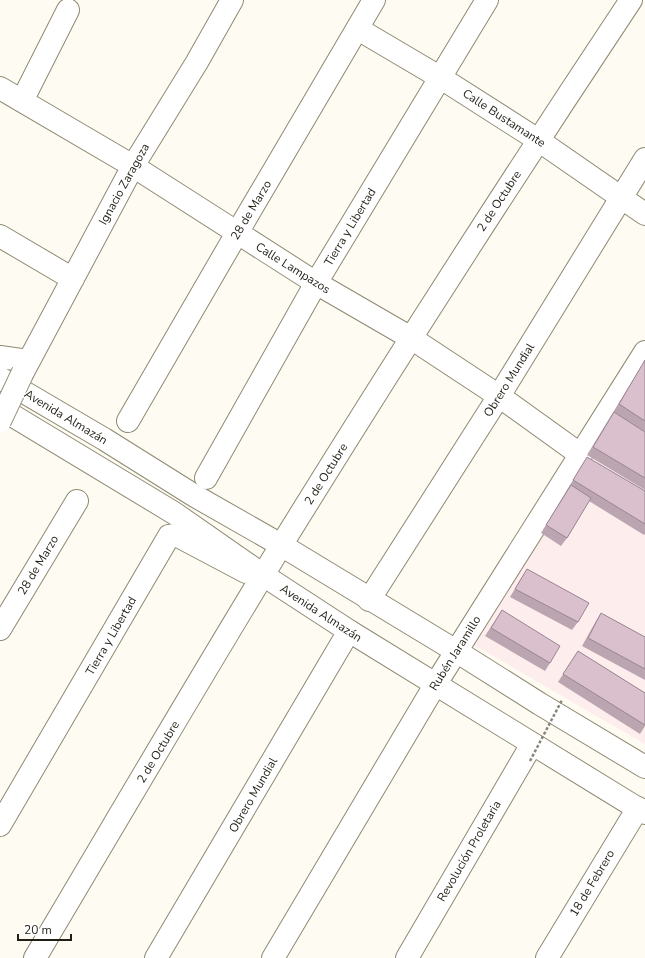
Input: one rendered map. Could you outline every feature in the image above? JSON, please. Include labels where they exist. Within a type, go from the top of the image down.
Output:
[{"type":"street","name":"Ignacio Zaragoza","points":[[0,422],[26,366],[132,166],[197,62],[232,0]]},
{"type":"street","name":"28 de Marzo","points":[[128,421],[374,0]]},
{"type":"street","name":"Tierra y Libertad","points":[[206,478],[316,283],[487,0]]},
{"type":"street","name":"2 de Octubre","points":[[35,958],[281,545],[538,140],[631,0]]},
{"type":"street","points":[[22,101],[68,10]]},
{"type":"street","name":"Calle Bustamante","points":[[358,28],[441,78],[538,140],[645,214]]},
{"type":"street","name":"Calle Lampazos","points":[[0,88],[132,166],[316,283],[411,338],[499,396],[581,454]]},
{"type":"street","name":"Obrero Mundial","points":[[369,600],[499,396],[645,159]]},
{"type":"street","points":[[0,236],[73,279]]},
{"type":"street","name":"Rubén Jaramillo","points":[[273,958],[435,685],[645,352]]},
{"type":"street","points":[[0,358],[26,366]]},
{"type":"street","name":"Avenida Almazán","points":[[0,378],[104,439],[195,496],[281,545],[645,767]]},
{"type":"street","name":"Avenida Almazán","points":[[0,408],[174,513],[262,578],[435,685],[531,753],[641,811]]},
{"type":"street","name":"28 de Marzo","points":[[0,629],[77,501]]},
{"type":"street","name":"Tierra y Libertad","points":[[0,824],[169,536],[176,535],[262,578]]},
{"type":"street","name":"Obrero Mundial","points":[[156,958],[349,631]]},
{"type":"street","name":"Revolución Proletaria","points":[[407,958],[531,753]]},
{"type":"street","name":"18 de Febrero","points":[[547,958],[641,811]]},
{"type":"path","points":[[531,753],[562,700]]},
{"type":"shaded area","points":[[645,359],[645,744],[474,645]]},
{"type":"building","points":[[645,360],[645,421],[619,404]]},
{"type":"building","points":[[614,412],[645,432],[645,478],[593,447]]},
{"type":"building","points":[[587,457],[645,491],[645,524],[573,480]]},
{"type":"building","points":[[571,485],[591,498],[567,538],[546,525]]},
{"type":"building","points":[[527,569],[589,603],[578,622],[515,589]]},
{"type":"building","points":[[502,610],[560,646],[550,663],[491,628]]},
{"type":"building","points":[[601,613],[645,637],[645,669],[588,638]]},
{"type":"building","points":[[578,651],[645,693],[645,725],[563,674]]}]
